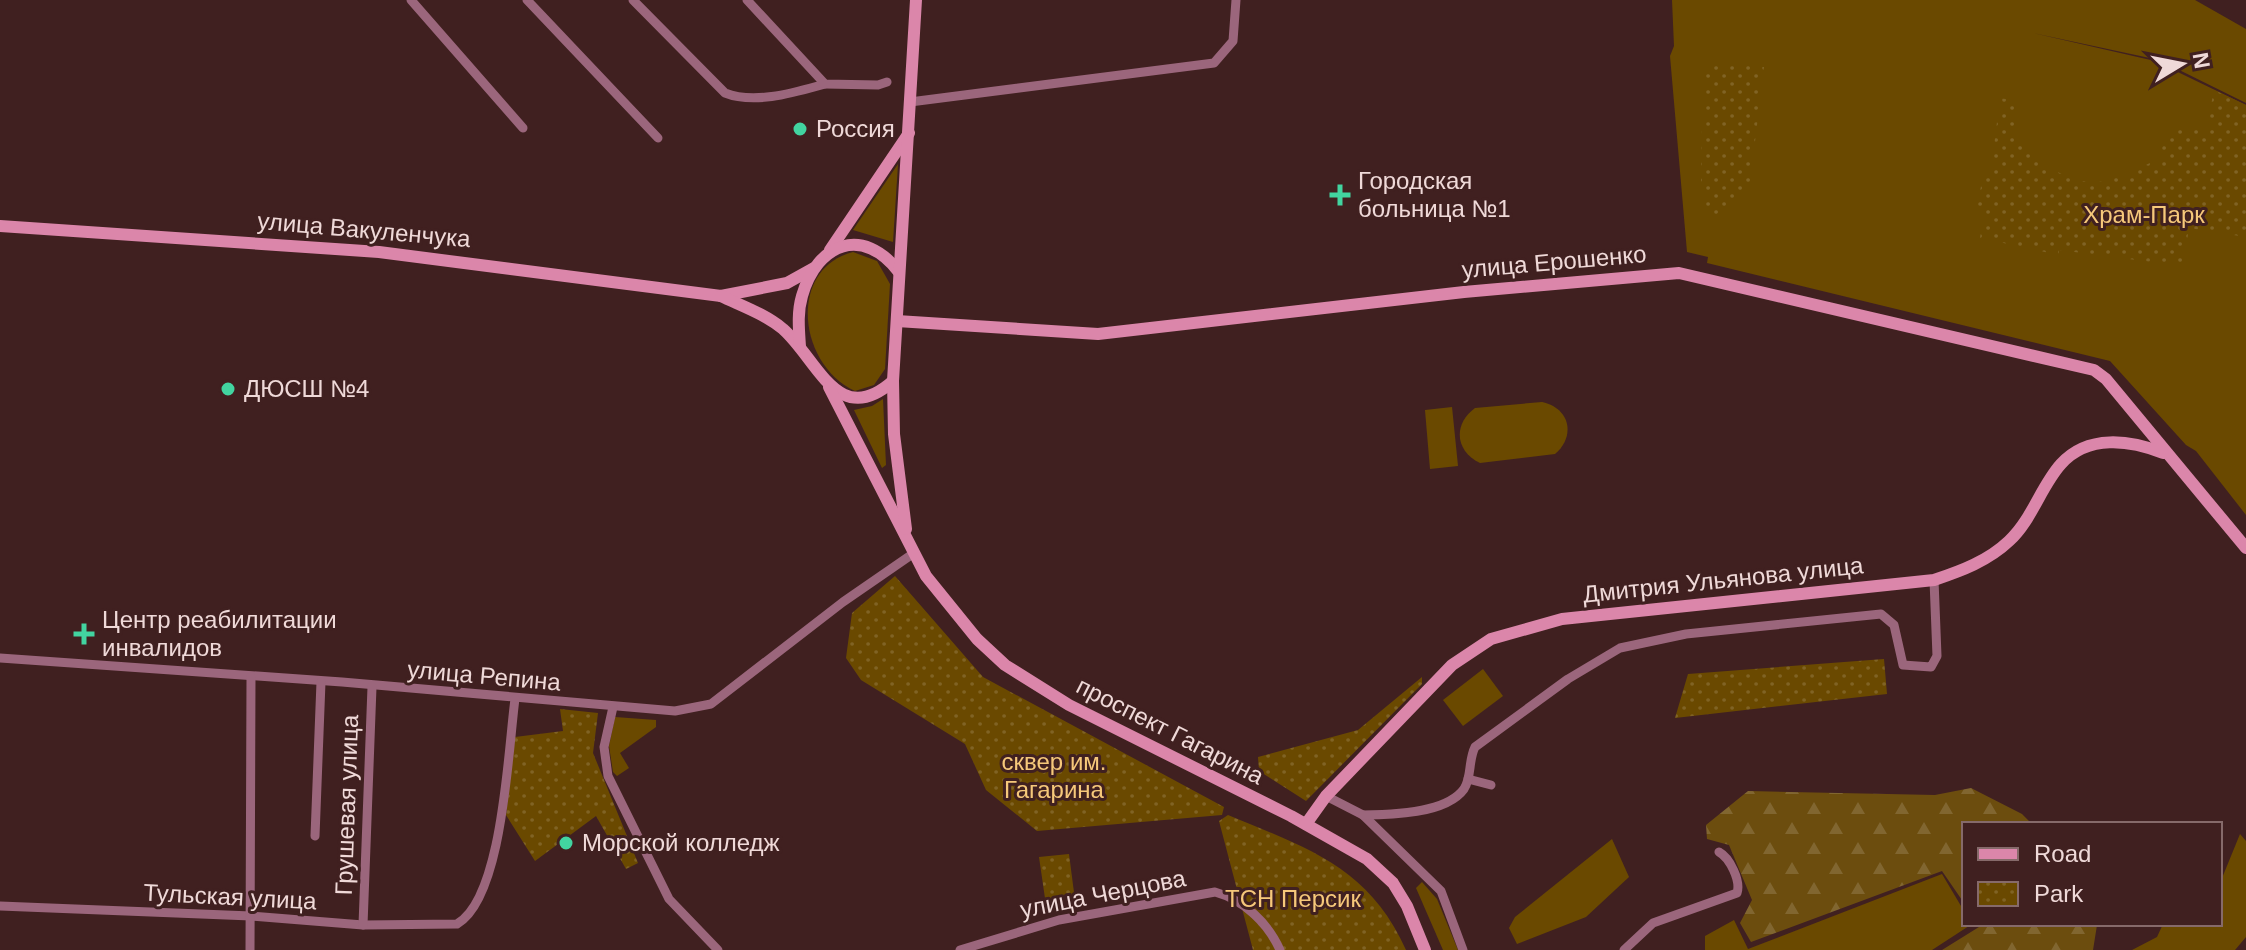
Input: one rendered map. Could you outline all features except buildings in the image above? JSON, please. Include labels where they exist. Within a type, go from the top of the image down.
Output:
[{"type":"main road","points":[[909,133],[827,254],[814,268],[801,299],[800,347],[829,387],[845,396],[862,398],[879,393],[893,381],[909,133],[916,0]]},
{"type":"main road","name":"улица Вакуленчука","points":[[0,226],[379,252],[721,296],[764,316],[800,347]]},
{"type":"main road","points":[[827,254],[847,245],[869,246],[888,258],[899,272]]},
{"type":"main road","name":"улица Вакуленчука","points":[[721,296],[776,286],[814,268]]},
{"type":"main road","name":"улица Ерошенко","points":[[897,321],[1098,334],[1608,277],[1679,273],[2094,370],[2106,379],[2246,548]]},
{"type":"main road","name":"проспект Гагарина","points":[[893,381],[894,434],[906,532]]},
{"type":"main road","name":"проспект Гагарина","points":[[829,387],[938,595],[1005,665],[1069,705],[1306,824],[1381,870],[1407,906],[1425,950]]},
{"type":"main road","name":"Дмитрия Ульянова улица","points":[[1306,824],[1326,796],[1452,665],[1491,639],[1562,619],[1934,580],[1971,567],[2011,540],[2062,463],[2094,444],[2133,441],[2166,454]]},
{"type":"street","points":[[411,0],[523,128]]},
{"type":"street","points":[[527,0],[658,138]]},
{"type":"street","points":[[633,0],[725,93],[735,97],[788,94],[825,84],[878,85],[887,82]]},
{"type":"street","points":[[747,0],[825,84]]},
{"type":"street","points":[[910,102],[1214,63],[1233,41],[1236,0]]},
{"type":"street","name":"улица Репина","points":[[0,658],[675,711],[711,704],[840,604],[914,553]]},
{"type":"street","points":[[1363,815],[1409,815],[1457,796],[1468,779],[1470,757],[1475,747],[1568,679],[1620,648],[1686,634],[1881,614],[1894,625],[1903,665],[1931,667],[1937,656],[1934,580]]},
{"type":"street","points":[[250,950],[251,677]]},
{"type":"street","points":[[315,836],[321,682]]},
{"type":"street","name":"Грушевая улица","points":[[363,925],[372,687]]},
{"type":"street","name":"Тульская улица","points":[[0,906],[251,916],[363,925],[457,924],[469,918],[495,860],[515,699]]},
{"type":"street","points":[[613,707],[604,747],[608,776],[669,899],[718,950]]},
{"type":"street","points":[[1468,779],[1491,785]]},
{"type":"street","points":[[1326,796],[1363,815],[1441,891],[1463,950]]},
{"type":"street","points":[[1624,950],[1653,923],[1735,895],[1739,884],[1727,858],[1719,852]]},
{"type":"street","name":"улица Черцова","points":[[960,950],[1059,920],[1215,892],[1234,897],[1272,932],[1280,950]]},
{"type":"green space","points":[[1672,0],[2195,0],[2246,29],[2246,103],[2159,60],[2033,33],[2155,61],[2246,105],[2246,515],[2196,451],[2186,445],[2110,361],[1707,263],[1708,257],[1687,252],[1670,56],[1674,46]]},
{"type":"green space","points":[[1703,63],[1764,67],[1750,183],[1715,216],[1705,213],[1701,187]]},
{"type":"green space","name":"Храм-Парк","points":[[2214,90],[2246,105],[2246,237],[2189,228],[2183,266],[2059,250],[2059,255],[1980,238],[1984,212],[1977,210],[1984,168],[1991,170],[2000,98],[2017,101],[2018,134],[2035,156],[2057,172],[2093,182],[2117,177],[2157,160],[2171,126],[2206,130]]},
{"type":"green space","points":[[898,164],[893,242],[853,230]]},
{"type":"green space","points":[[853,252],[877,261],[890,284],[885,369],[874,385],[855,391],[836,378],[821,361],[812,340],[808,318],[810,297],[817,277],[832,262]]},
{"type":"green space","points":[[883,399],[886,465],[882,468],[854,410],[872,406]]},
{"type":"green space","points":[[1542,402],[1559,410],[1567,424],[1566,439],[1555,454],[1480,463],[1466,452],[1460,429],[1475,408]]},
{"type":"green space","points":[[1452,407],[1458,466],[1430,469],[1425,410]]},
{"type":"green space","name":"сквер им. Гагарина","points":[[895,576],[983,677],[1224,807],[1222,815],[1037,831],[986,790],[965,744],[861,680],[846,658],[852,613]]},
{"type":"green space","points":[[1884,659],[1887,694],[1675,718],[1688,674]]},
{"type":"green space","points":[[1483,669],[1503,696],[1463,726],[1443,700]]},
{"type":"green space","points":[[1422,677],[1422,684],[1306,801],[1259,771],[1258,757],[1358,730]]},
{"type":"green space","points":[[560,709],[598,713],[593,753],[638,863],[626,869],[596,816],[535,861],[506,815],[515,737],[563,731]]},
{"type":"green space","points":[[615,717],[656,720],[656,727],[620,753],[629,768],[617,776],[613,772],[609,746]]},
{"type":"green space","points":[[1971,788],[2022,814],[2030,822],[1962,822],[1962,900],[1942,871],[1751,942],[1740,923],[1752,900],[1729,845],[1707,839],[1706,825],[1748,791],[1935,795]]},
{"type":"green space","name":"ТСН Персик","points":[[1228,815],[1284,838],[1333,864],[1374,899],[1406,950],[1253,950],[1219,821]]},
{"type":"green space","points":[[2240,834],[2246,841],[2246,937],[2235,950],[2132,950],[2157,937],[2162,926],[2222,926],[2222,878]]},
{"type":"green space","points":[[1612,839],[1629,877],[1586,917],[1517,944],[1509,928],[1515,917]]},
{"type":"green space","points":[[1069,854],[1076,908],[1047,912],[1039,857]]},
{"type":"green space","points":[[1942,874],[1962,908],[1962,926],[1969,926],[1932,950],[1705,950],[1705,936],[1734,920],[1748,949]]},
{"type":"green space","points":[[1422,882],[1437,899],[1458,950],[1443,950],[1416,888]]},
{"type":"green space","points":[[2097,926],[2093,950],[1942,950],[1979,927]]},
{"type":"place","name":"Россия","points":[[800,129]]},
{"type":"place","name":"Городская больница №1","points":[[1340,195]]},
{"type":"place","name":"ДЮСШ №4","points":[[228,389]]},
{"type":"place","name":"Центр реабилитации инвалидов","points":[[84,634]]},
{"type":"place","name":"Морской колледж","points":[[566,843]]}]
